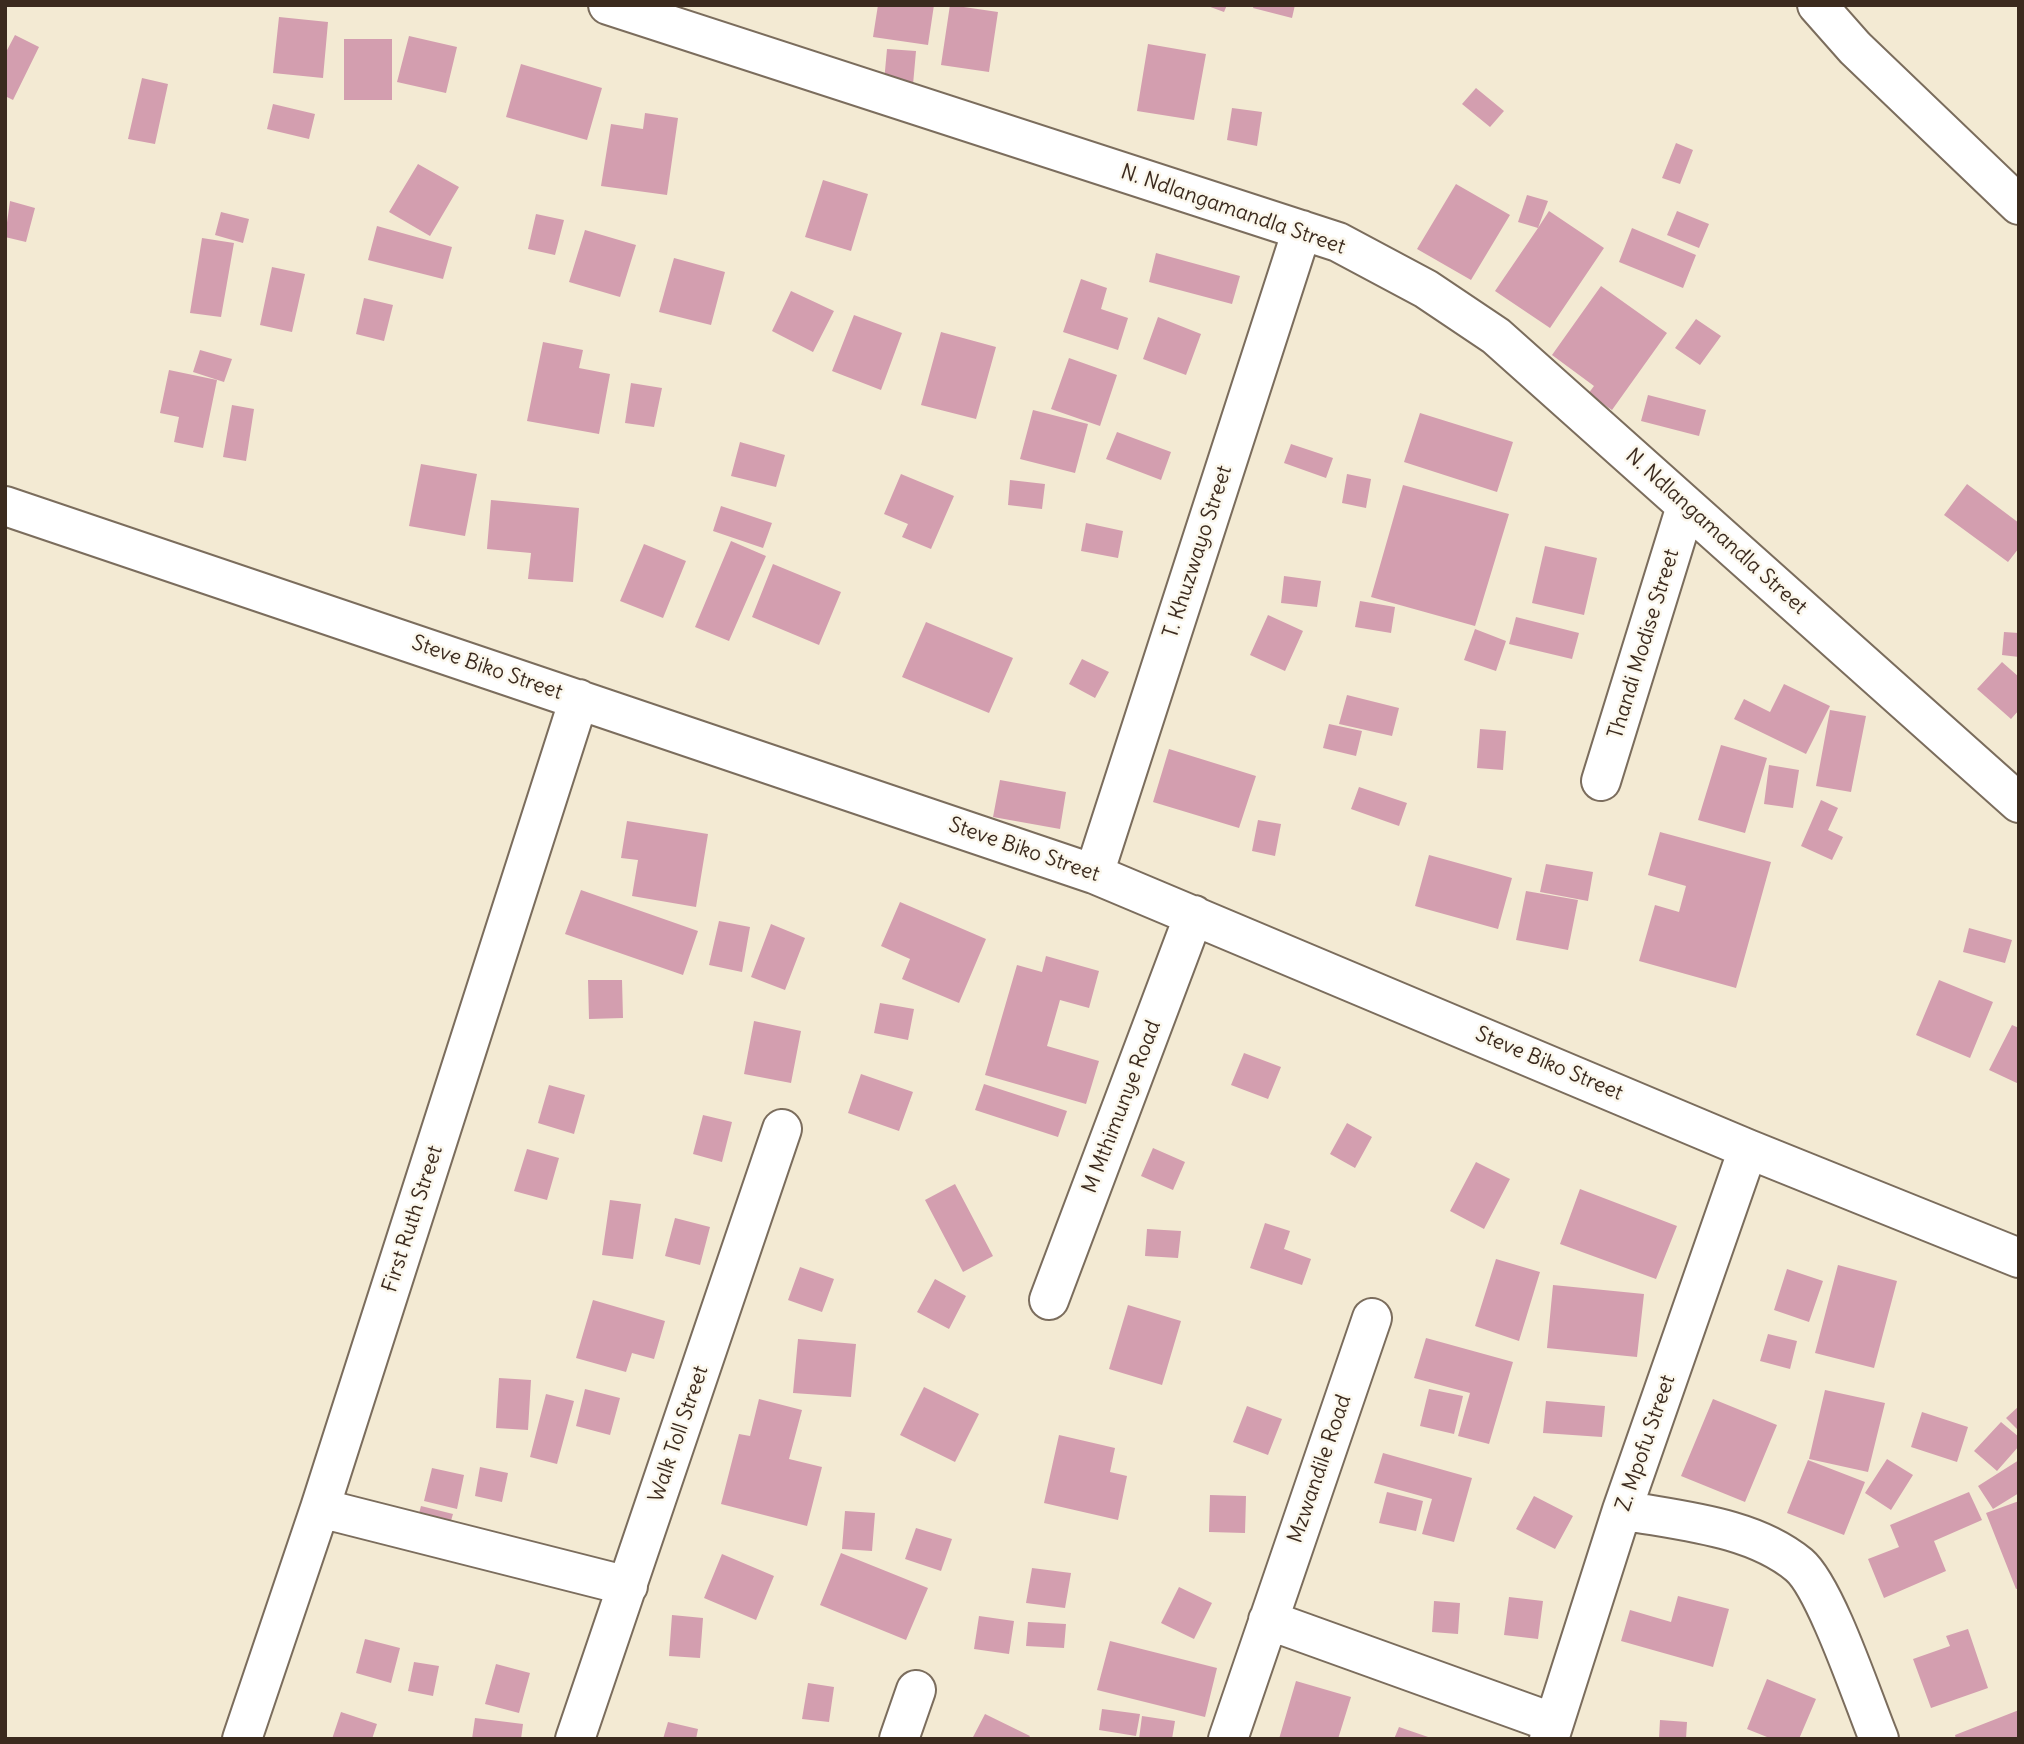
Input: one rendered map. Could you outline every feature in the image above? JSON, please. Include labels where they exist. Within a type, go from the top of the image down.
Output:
[{"type":"main road","name":"N. Ndlangamandla Street","points":[[608,5],[1338,242],[1415,282],[1496,336],[2019,803]]},
{"type":"main road","points":[[1817,5],[1855,48],[2019,205]]},
{"type":"main road","name":"T. Khuzwayo Street","points":[[1094,874],[1302,230]]},
{"type":"main road","name":"Steve Biko Street","points":[[5,506],[1094,874],[1748,1149],[2019,1258]]},
{"type":"main road","name":"Thandi Modise Street","points":[[1601,781],[1686,506]]},
{"type":"main road","name":"First Ruth Street","points":[[242,1739],[320,1508],[579,699]]},
{"type":"main road","name":"M Mthimunye Road","points":[[1049,1300],[1194,915]]},
{"type":"main road","name":"Walk Toll Street","points":[[575,1739],[782,1129]]},
{"type":"main road","name":"Z. Mpofu Street","points":[[1552,1731],[1622,1510],[1748,1149]]},
{"type":"main road","name":"Mzwandile Road","points":[[1228,1739],[1372,1318]]},
{"type":"main road","points":[[320,1508],[628,1586]]},
{"type":"main road","points":[[1622,1510],[1751,1538],[1781,1552],[1800,1566],[1814,1582],[1825,1606],[1879,1739]]},
{"type":"main road","points":[[1268,1620],[1552,1731]]},
{"type":"main road","points":[[899,1739],[916,1690]]},
{"type":"building","points":[[878,5],[934,5],[928,45],[873,37]]},
{"type":"building","points":[[950,5],[998,12],[989,72],[941,65]]},
{"type":"building","points":[[1205,5],[1227,5],[1224,12]]},
{"type":"building","points":[[1254,5],[1295,5],[1292,18],[1253,8]]},
{"type":"building","points":[[279,17],[328,22],[323,78],[273,73]]},
{"type":"building","points":[[15,35],[39,47],[13,100],[5,96],[5,54]]},
{"type":"building","points":[[409,36],[457,47],[446,93],[397,82]]},
{"type":"building","points":[[344,39],[392,39],[392,100],[344,100]]},
{"type":"building","points":[[1148,44],[1206,54],[1194,120],[1137,111]]},
{"type":"building","points":[[887,49],[916,51],[912,96],[883,93]]},
{"type":"building","points":[[521,64],[602,88],[587,140],[506,117]]},
{"type":"building","points":[[142,78],[168,84],[155,144],[128,139]]},
{"type":"building","points":[[1476,88],[1504,111],[1490,127],[1462,104]]},
{"type":"building","points":[[273,104],[315,114],[309,139],[267,129]]},
{"type":"building","points":[[1232,108],[1262,112],[1257,146],[1227,140]]},
{"type":"building","points":[[645,113],[678,118],[667,195],[601,186],[611,124],[643,129]]},
{"type":"building","points":[[1676,143],[1693,150],[1680,184],[1662,178]]},
{"type":"building","points":[[418,164],[459,187],[430,236],[389,212]]},
{"type":"building","points":[[823,180],[868,194],[851,251],[805,237]]},
{"type":"building","points":[[1456,184],[1510,215],[1471,280],[1417,249]]},
{"type":"building","points":[[1527,195],[1548,201],[1538,228],[1518,222]]},
{"type":"building","points":[[10,201],[35,208],[26,242],[5,237]]},
{"type":"building","points":[[1549,211],[1604,248],[1550,328],[1495,291]]},
{"type":"building","points":[[1677,211],[1709,224],[1699,248],[1667,235]]},
{"type":"building","points":[[221,212],[249,219],[243,243],[215,235]]},
{"type":"building","points":[[536,214],[564,220],[555,255],[528,249]]},
{"type":"building","points":[[377,226],[452,247],[443,279],[368,260]]},
{"type":"building","points":[[1632,228],[1696,255],[1683,288],[1619,262]]},
{"type":"building","points":[[585,230],[636,245],[620,297],[569,282]]},
{"type":"building","points":[[202,238],[234,243],[221,317],[190,313]]},
{"type":"building","points":[[1156,253],[1240,276],[1232,304],[1149,282]]},
{"type":"building","points":[[674,258],[725,272],[711,325],[659,312]]},
{"type":"building","points":[[272,267],[305,274],[292,332],[260,325]]},
{"type":"building","points":[[1081,279],[1107,288],[1101,309],[1128,318],[1118,350],[1063,332]]},
{"type":"building","points":[[1601,286],[1667,333],[1612,410],[1588,394],[1594,386],[1552,355]]},
{"type":"building","points":[[791,291],[834,311],[813,352],[772,331]]},
{"type":"building","points":[[364,298],[393,305],[384,341],[356,334]]},
{"type":"building","points":[[854,315],[902,333],[881,390],[832,371]]},
{"type":"building","points":[[1158,317],[1201,334],[1186,375],[1143,359]]},
{"type":"building","points":[[1696,319],[1721,336],[1700,365],[1675,348]]},
{"type":"building","points":[[941,332],[996,347],[976,419],[921,405]]},
{"type":"building","points":[[543,342],[583,350],[579,368],[610,374],[599,434],[527,421]]},
{"type":"building","points":[[200,350],[232,359],[224,382],[193,372]]},
{"type":"building","points":[[1069,358],[1117,375],[1100,426],[1051,409]]},
{"type":"building","points":[[169,370],[217,380],[203,448],[174,442],[179,417],[160,413]]},
{"type":"building","points":[[631,383],[662,388],[654,427],[625,423]]},
{"type":"building","points":[[1648,395],[1706,410],[1699,436],[1641,421]]},
{"type":"building","points":[[232,405],[254,409],[246,461],[223,457]]},
{"type":"building","points":[[1033,410],[1088,424],[1075,473],[1020,459]]},
{"type":"building","points":[[1420,413],[1513,442],[1497,492],[1404,462]]},
{"type":"building","points":[[1117,432],[1171,452],[1161,480],[1106,459]]},
{"type":"building","points":[[740,442],[785,455],[776,487],[731,476]]},
{"type":"building","points":[[1291,444],[1333,458],[1326,478],[1284,463]]},
{"type":"building","points":[[421,464],[477,474],[465,536],[409,526]]},
{"type":"building","points":[[901,474],[954,496],[931,549],[902,537],[908,524],[884,514]]},
{"type":"building","points":[[1347,474],[1371,479],[1366,508],[1342,503]]},
{"type":"building","points":[[1010,480],[1045,484],[1042,509],[1008,505]]},
{"type":"building","points":[[1967,484],[2019,523],[2019,548],[2008,562],[1944,515]]},
{"type":"building","points":[[1403,485],[1509,514],[1475,626],[1371,597]]},
{"type":"building","points":[[491,500],[579,508],[573,582],[528,579],[531,553],[487,549]]},
{"type":"building","points":[[721,506],[772,523],[763,548],[713,531]]},
{"type":"building","points":[[1086,523],[1123,531],[1118,558],[1081,551]]},
{"type":"building","points":[[731,541],[766,556],[729,641],[695,627]]},
{"type":"building","points":[[644,544],[686,561],[663,618],[620,601]]},
{"type":"building","points":[[1545,546],[1597,558],[1584,615],[1532,603]]},
{"type":"building","points":[[773,564],[841,592],[819,645],[752,617]]},
{"type":"building","points":[[1284,576],[1321,581],[1317,607],[1281,603]]},
{"type":"building","points":[[1360,601],[1395,607],[1391,633],[1355,627]]},
{"type":"building","points":[[1268,615],[1303,631],[1285,671],[1250,655]]},
{"type":"building","points":[[1516,617],[1579,633],[1572,659],[1509,644]]},
{"type":"building","points":[[926,622],[1013,658],[989,713],[902,677]]},
{"type":"building","points":[[1475,629],[1506,641],[1496,671],[1464,660]]},
{"type":"building","points":[[2004,632],[2019,633],[2019,657],[2002,655]]},
{"type":"building","points":[[1082,659],[1109,672],[1095,698],[1069,684]]},
{"type":"building","points":[[2002,662],[2019,677],[2019,710],[2011,719],[1977,689]]},
{"type":"building","points":[[1784,684],[1830,706],[1806,754],[1734,719],[1744,699],[1770,712]]},
{"type":"building","points":[[1347,695],[1399,708],[1392,736],[1339,724]]},
{"type":"building","points":[[1830,710],[1866,716],[1851,792],[1816,786]]},
{"type":"building","points":[[1329,724],[1362,731],[1356,756],[1323,748]]},
{"type":"building","points":[[1480,729],[1506,731],[1503,770],[1477,768]]},
{"type":"building","points":[[1721,745],[1767,758],[1745,833],[1698,820]]},
{"type":"building","points":[[1169,749],[1256,776],[1239,828],[1153,802]]},
{"type":"building","points":[[1769,765],[1799,770],[1793,808],[1764,804]]},
{"type":"building","points":[[1000,780],[1066,792],[1060,829],[993,817]]},
{"type":"building","points":[[1359,787],[1407,803],[1399,826],[1351,809]]},
{"type":"building","points":[[1821,800],[1838,808],[1828,830],[1843,837],[1832,860],[1801,846]]},
{"type":"building","points":[[1258,820],[1281,824],[1275,856],[1252,851]]},
{"type":"building","points":[[627,821],[708,834],[696,907],[632,896],[638,860],[621,858]]},
{"type":"building","points":[[1660,832],[1771,862],[1736,988],[1639,961],[1655,905],[1679,912],[1686,886],[1648,875]]},
{"type":"building","points":[[1429,855],[1512,878],[1498,929],[1415,906]]},
{"type":"building","points":[[1546,864],[1593,872],[1588,901],[1540,892]]},
{"type":"building","points":[[581,890],[698,931],[683,975],[565,934]]},
{"type":"building","points":[[1526,891],[1578,900],[1568,950],[1516,940]]},
{"type":"building","points":[[900,902],[986,939],[959,1003],[902,979],[910,959],[881,946]]},
{"type":"building","points":[[719,921],[750,927],[742,972],[709,965]]},
{"type":"building","points":[[771,924],[805,938],[785,990],[751,977]]},
{"type":"building","points":[[1969,928],[2012,940],[2005,963],[1963,952]]},
{"type":"building","points":[[1046,956],[1099,971],[1089,1008],[1060,1000],[1047,1046],[1099,1061],[1086,1104],[985,1075],[1017,965],[1042,972]]},
{"type":"building","points":[[588,980],[622,980],[623,1018],[589,1019]]},
{"type":"building","points":[[1939,980],[1993,1002],[1970,1058],[1916,1035]]},
{"type":"building","points":[[880,1003],[914,1009],[908,1040],[874,1033]]},
{"type":"building","points":[[754,1021],[801,1031],[791,1083],[744,1074]]},
{"type":"building","points":[[2012,1025],[2019,1028],[2019,1084],[1989,1070]]},
{"type":"building","points":[[1244,1053],[1281,1067],[1268,1099],[1231,1085]]},
{"type":"building","points":[[861,1074],[913,1092],[899,1131],[848,1113]]},
{"type":"building","points":[[984,1084],[1067,1111],[1058,1137],[975,1110]]},
{"type":"building","points":[[549,1085],[585,1095],[574,1134],[538,1123]]},
{"type":"building","points":[[703,1115],[732,1122],[722,1162],[693,1154]]},
{"type":"building","points":[[1347,1123],[1372,1137],[1355,1168],[1330,1154]]},
{"type":"building","points":[[1153,1148],[1185,1162],[1173,1190],[1141,1176]]},
{"type":"building","points":[[527,1149],[559,1158],[547,1200],[514,1191]]},
{"type":"building","points":[[1476,1162],[1510,1179],[1484,1229],[1450,1211]]},
{"type":"building","points":[[955,1184],[993,1256],[963,1272],[925,1200]]},
{"type":"building","points":[[1580,1189],[1677,1226],[1656,1279],[1560,1244]]},
{"type":"building","points":[[610,1200],[641,1204],[633,1259],[602,1255]]},
{"type":"building","points":[[675,1218],[710,1227],[700,1265],[665,1256]]},
{"type":"building","points":[[1265,1223],[1290,1231],[1284,1249],[1311,1259],[1302,1285],[1250,1268]]},
{"type":"building","points":[[1147,1229],[1181,1231],[1178,1258],[1145,1256]]},
{"type":"building","points":[[1496,1259],[1540,1272],[1519,1341],[1475,1326]]},
{"type":"building","points":[[1838,1265],[1897,1281],[1874,1368],[1815,1353]]},
{"type":"building","points":[[800,1267],[834,1279],[822,1312],[788,1300]]},
{"type":"building","points":[[1787,1269],[1823,1281],[1809,1322],[1774,1310]]},
{"type":"building","points":[[935,1279],[966,1296],[949,1329],[917,1312]]},
{"type":"building","points":[[1553,1285],[1644,1294],[1637,1357],[1547,1348]]},
{"type":"building","points":[[593,1300],[665,1321],[654,1359],[632,1353],[626,1372],[576,1358]]},
{"type":"building","points":[[1128,1305],[1181,1321],[1162,1385],[1109,1369]]},
{"type":"building","points":[[1768,1334],[1797,1341],[1790,1369],[1760,1361]]},
{"type":"building","points":[[1426,1338],[1513,1362],[1489,1444],[1458,1436],[1470,1393],[1414,1378]]},
{"type":"building","points":[[798,1339],[856,1344],[851,1397],[793,1393]]},
{"type":"building","points":[[499,1378],[531,1380],[528,1430],[496,1428]]},
{"type":"building","points":[[924,1387],[979,1414],[955,1462],[900,1435]]},
{"type":"building","points":[[585,1389],[620,1398],[610,1435],[576,1426]]},
{"type":"building","points":[[1429,1389],[1463,1396],[1454,1434],[1420,1426]]},
{"type":"building","points":[[1825,1390],[1885,1403],[1868,1472],[1809,1459]]},
{"type":"building","points":[[546,1394],[574,1401],[557,1464],[530,1457]]},
{"type":"building","points":[[759,1399],[802,1410],[789,1459],[822,1467],[807,1526],[721,1504],[739,1434],[750,1436]]},
{"type":"building","points":[[1713,1399],[1777,1425],[1745,1502],[1681,1476]]},
{"type":"building","points":[[1546,1401],[1605,1406],[1602,1437],[1543,1433]]},
{"type":"building","points":[[1247,1406],[1282,1419],[1268,1455],[1233,1442]]},
{"type":"building","points":[[2019,1406],[2019,1431],[2006,1418]]},
{"type":"building","points":[[1922,1412],[1968,1427],[1957,1462],[1911,1447]]},
{"type":"building","points":[[2001,1422],[2019,1437],[2019,1446],[1997,1471],[1974,1451]]},
{"type":"building","points":[[1059,1435],[1115,1448],[1110,1472],[1127,1476],[1118,1520],[1044,1503]]},
{"type":"building","points":[[1383,1453],[1472,1478],[1454,1542],[1422,1534],[1432,1499],[1374,1483]]},
{"type":"building","points":[[1887,1459],[1913,1475],[1891,1510],[1865,1493]]},
{"type":"building","points":[[1808,1460],[1865,1482],[1844,1535],[1787,1513]]},
{"type":"building","points":[[2019,1460],[2019,1493],[1993,1509],[1978,1486]]},
{"type":"building","points":[[480,1467],[508,1473],[502,1502],[475,1496]]},
{"type":"building","points":[[432,1468],[464,1475],[457,1509],[424,1501]]},
{"type":"building","points":[[1387,1492],[1423,1501],[1416,1531],[1379,1523]]},
{"type":"building","points":[[1969,1492],[1982,1520],[1934,1541],[1946,1571],[1884,1598],[1868,1559],[1899,1547],[1890,1525]]},
{"type":"building","points":[[1210,1495],[1246,1496],[1245,1533],[1209,1532]]},
{"type":"building","points":[[1534,1496],[1573,1516],[1555,1549],[1516,1529]]},
{"type":"building","points":[[2019,1501],[2019,1588],[2016,1589],[1986,1513]]},
{"type":"building","points":[[421,1506],[453,1514],[445,1541],[414,1532]]},
{"type":"building","points":[[845,1511],[875,1513],[872,1551],[842,1549]]},
{"type":"building","points":[[916,1528],[952,1539],[941,1571],[905,1559]]},
{"type":"building","points":[[841,1553],[928,1588],[906,1640],[820,1605]]},
{"type":"building","points":[[722,1554],[774,1576],[756,1620],[704,1598]]},
{"type":"building","points":[[1032,1568],[1071,1573],[1065,1608],[1026,1603]]},
{"type":"building","points":[[1179,1587],[1212,1603],[1194,1639],[1161,1623]]},
{"type":"building","points":[[1678,1596],[1729,1609],[1713,1667],[1621,1641],[1630,1610],[1671,1622]]},
{"type":"building","points":[[1509,1597],[1543,1601],[1538,1639],[1504,1635]]},
{"type":"building","points":[[1434,1601],[1460,1603],[1458,1634],[1432,1632]]},
{"type":"building","points":[[672,1615],[703,1618],[700,1658],[669,1656]]},
{"type":"building","points":[[979,1616],[1014,1621],[1009,1654],[974,1649]]},
{"type":"building","points":[[1028,1622],[1066,1624],[1064,1648],[1026,1646]]},
{"type":"building","points":[[1968,1629],[1988,1688],[1931,1708],[1913,1659],[1950,1646],[1946,1636]]},
{"type":"building","points":[[365,1639],[400,1648],[391,1683],[356,1673]]},
{"type":"building","points":[[1110,1641],[1217,1668],[1205,1717],[1097,1690]]},
{"type":"building","points":[[414,1662],[439,1666],[433,1696],[408,1691]]},
{"type":"building","points":[[496,1664],[530,1673],[519,1713],[485,1704]]},
{"type":"building","points":[[1767,1679],[1816,1699],[1799,1739],[1772,1739],[1747,1729]]},
{"type":"building","points":[[1296,1681],[1351,1697],[1338,1739],[1279,1739]]},
{"type":"building","points":[[808,1683],[834,1687],[829,1722],[802,1719]]},
{"type":"building","points":[[1102,1709],[1140,1714],[1136,1736],[1099,1730]]},
{"type":"building","points":[[2019,1710],[2019,1739],[1956,1739],[1955,1735]]},
{"type":"building","points":[[341,1712],[377,1724],[372,1739],[332,1739]]},
{"type":"building","points":[[985,1714],[1030,1736],[1028,1739],[972,1739]]},
{"type":"building","points":[[1142,1716],[1175,1721],[1172,1739],[1139,1739]]},
{"type":"building","points":[[475,1718],[523,1724],[521,1739],[472,1739]]},
{"type":"building","points":[[1660,1720],[1687,1722],[1686,1739],[1659,1739]]},
{"type":"building","points":[[668,1722],[698,1729],[696,1739],[663,1739]]},
{"type":"building","points":[[1399,1727],[1431,1738],[1431,1739],[1394,1739]]}]
